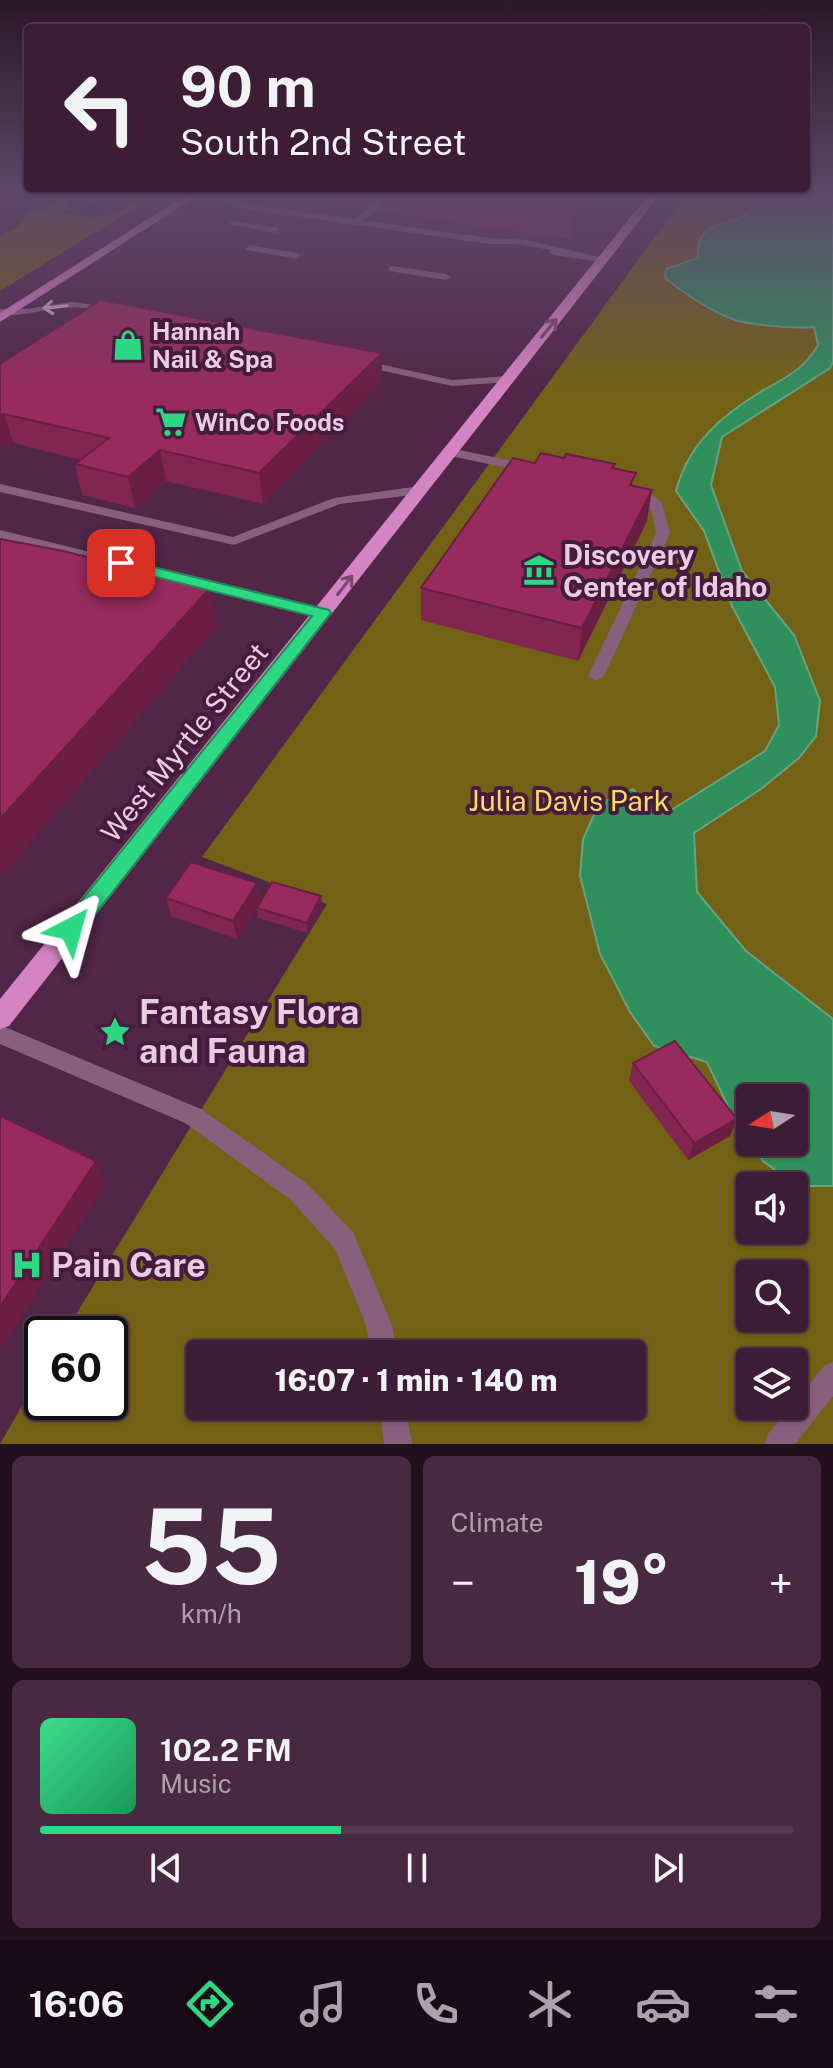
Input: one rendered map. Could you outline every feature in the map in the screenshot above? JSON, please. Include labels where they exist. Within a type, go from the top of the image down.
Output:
[{"type":"main road","points":[[2,315],[90,260]]},
{"type":"main road","name":"West Myrtle Street","points":[[0,1018],[603,260]]},
{"type":"street","points":[[392,269],[446,277]]},
{"type":"street","points":[[2,315],[61,306],[103,309],[113,316],[124,318]]},
{"type":"street","points":[[356,362],[452,383],[505,384]]},
{"type":"street","points":[[450,452],[545,472]]},
{"type":"street","points":[[0,488],[234,541],[338,501],[420,490]]},
{"type":"street","points":[[596,676],[663,533],[658,506],[646,496],[623,488]]},
{"type":"street","points":[[0,534],[323,613]]},
{"type":"street","points":[[0,1034],[193,1116],[298,1191],[344,1241],[379,1325],[382,1340]]},
{"type":"street","points":[[778,1444],[833,1375]]},
{"type":"street","points":[[394,1420],[398,1444]]},
{"type":"green space","points":[[0,260],[50,260],[0,291]]},
{"type":"green space","name":"Julia Davis Park","points":[[638,260],[833,260],[833,1444],[0,1444],[24,1402],[24,1420],[128,1420],[128,1316],[75,1316],[327,904],[202,857]]},
{"type":"shaded area","points":[[691,260],[833,260],[833,362],[830,368],[722,437],[711,485],[742,571],[794,635],[820,701],[816,736],[799,758],[761,789],[694,833],[697,892],[746,951],[833,1019],[833,1186],[808,1186],[808,1172],[778,1172],[760,1156],[808,1156],[808,1084],[736,1084],[736,1122],[707,1062],[654,1046],[630,1012],[600,954],[580,876],[583,839],[599,804],[633,789],[650,810],[665,814],[765,751],[779,725],[775,687],[732,606],[704,531],[676,491],[689,459],[708,432],[733,410],[787,377],[813,354],[818,345],[814,327],[774,326],[735,320],[707,307],[665,278],[666,269]]},
{"type":"building","name":"WinCo Foods","points":[[101,300],[382,353],[259,473],[160,450],[128,477],[75,464],[109,438],[0,415],[0,364]]},
{"type":"building","name":"Discovery Center of Idaho","points":[[541,453],[564,458],[566,454],[615,464],[612,468],[636,473],[630,485],[652,490],[582,628],[421,588],[513,458],[535,463]]},
{"type":"building","points":[[0,539],[211,587],[0,819]]},
{"type":"building","points":[[191,862],[257,883],[233,921],[166,898]]},
{"type":"building","points":[[272,882],[321,896],[307,923],[257,908]]},
{"type":"building","points":[[675,1041],[736,1120],[694,1143],[633,1063]]},
{"type":"building","name":"Pain Care","points":[[0,1116],[96,1161],[0,1307]]},
{"type":"place","name":"Hannah Nail & Spa","points":[[128,345]]},
{"type":"place","name":"WinCo Foods","points":[[171,422]]},
{"type":"place","name":"Discovery Center of Idaho","points":[[539,570]]},
{"type":"place","name":"Fantasy Flora and Fauna","points":[[115,1032]]},
{"type":"place","name":"Pain Care","points":[[27,1265]]},
{"type":"route","points":[[71,929],[323,613],[121,563]]}]
